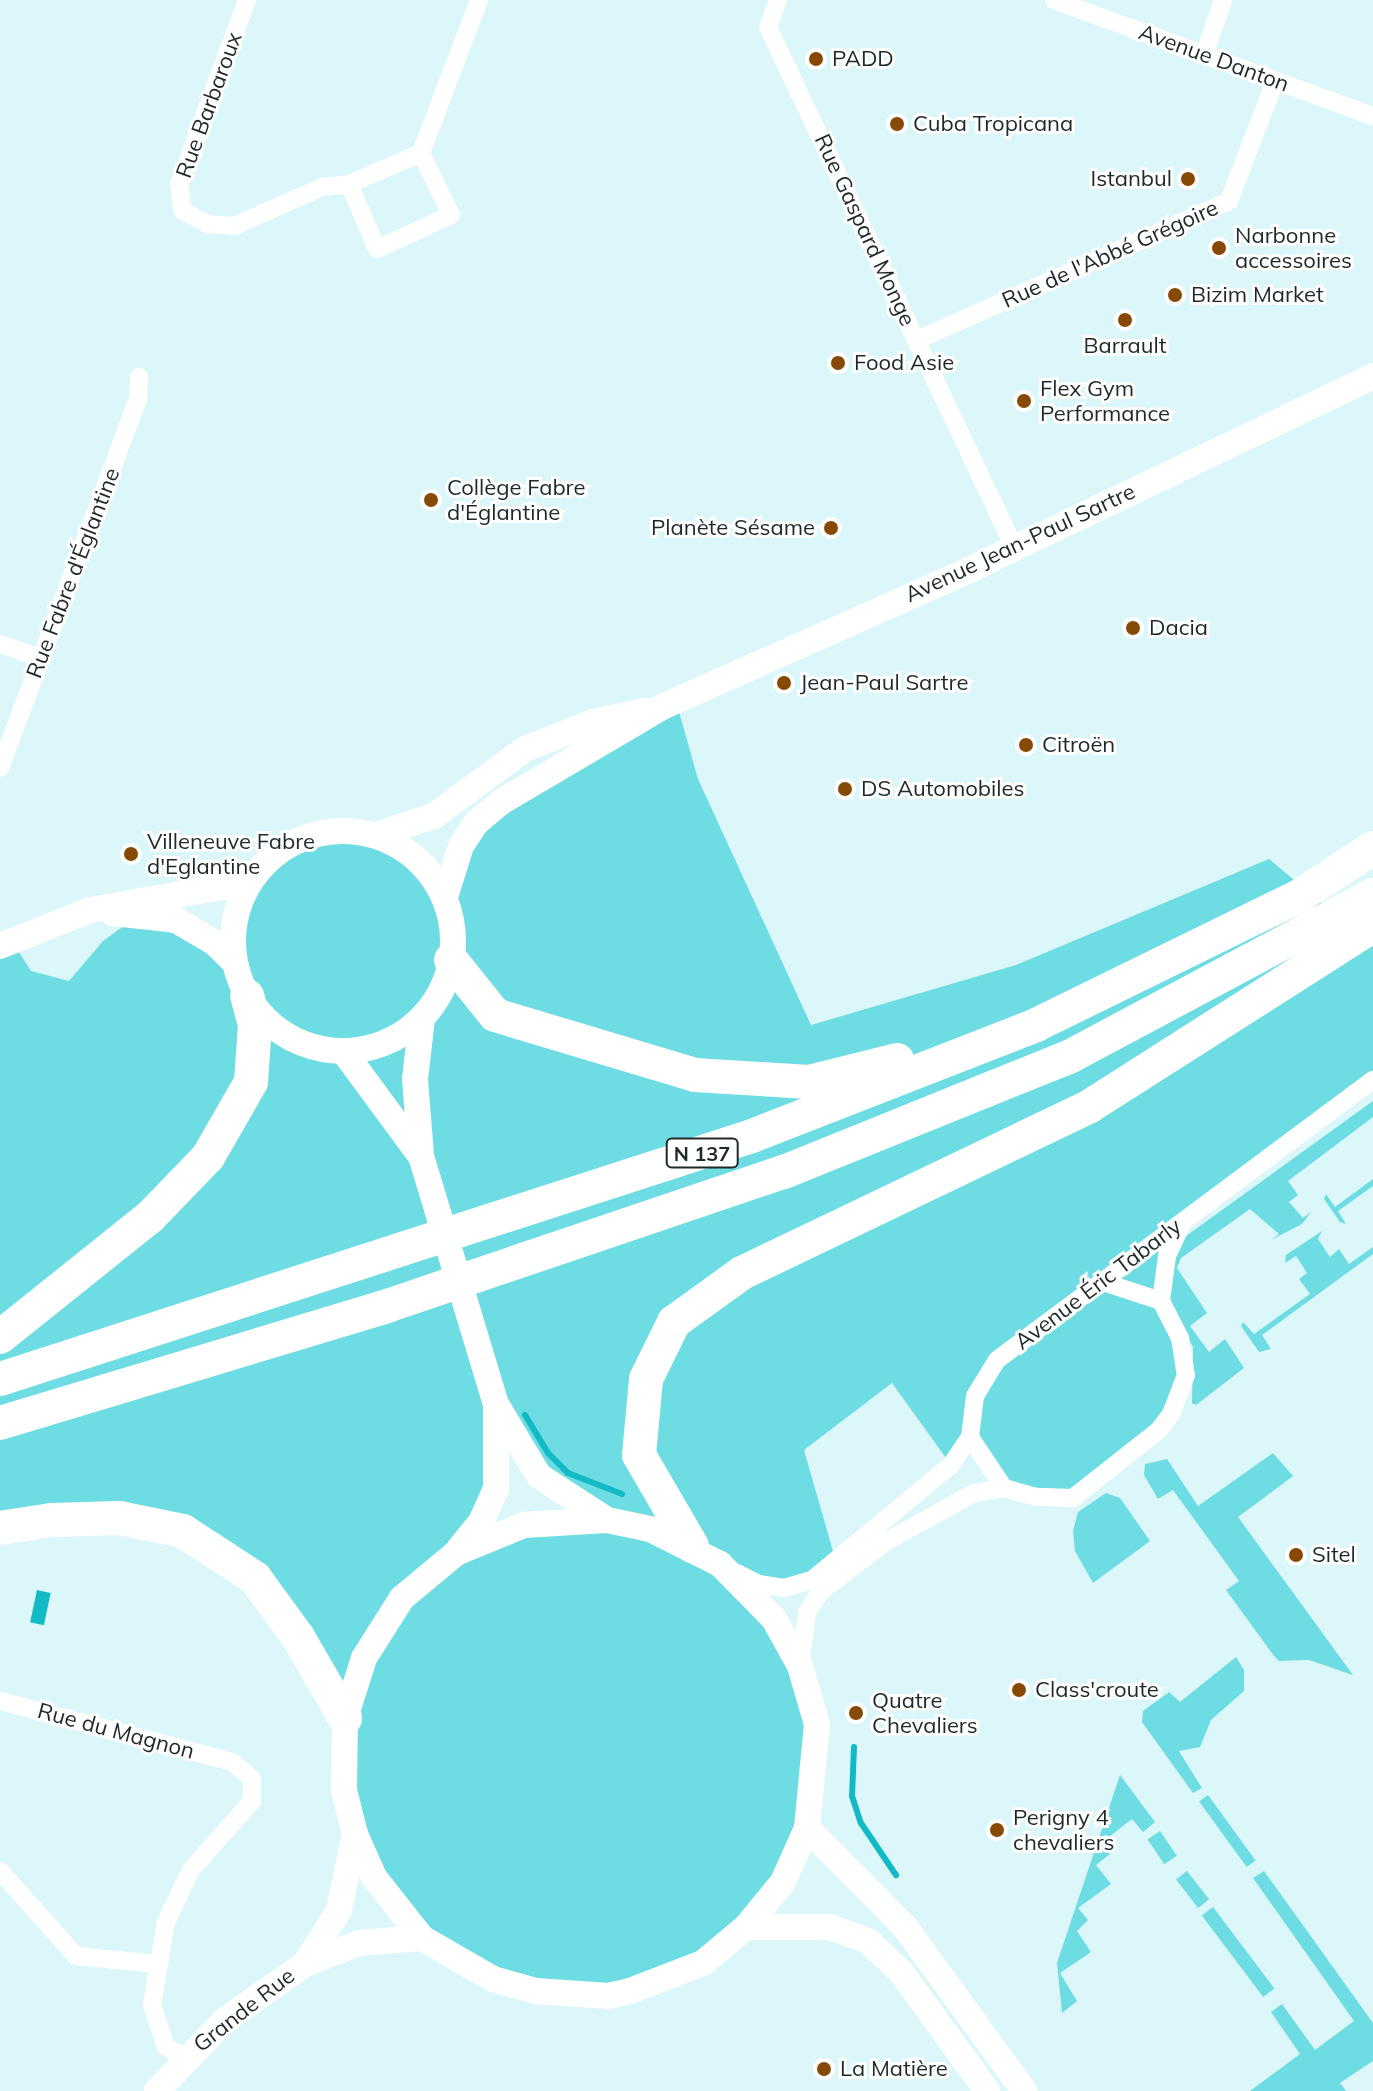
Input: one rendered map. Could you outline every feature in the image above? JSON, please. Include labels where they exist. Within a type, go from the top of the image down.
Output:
[{"type":"highway","name":"N 137","points":[[0,1379],[752,1136],[1036,1025],[1301,895],[1373,848]]},
{"type":"highway","name":"N 137","points":[[0,1423],[390,1305],[784,1172],[1071,1056],[1373,895]]},
{"type":"highway","points":[[706,1555],[639,1455],[646,1379],[674,1322],[742,1273],[1090,1106],[1373,926]]},
{"type":"highway","points":[[451,960],[495,1015],[695,1075],[809,1082],[1036,1025]]},
{"type":"highway","points":[[0,1337],[150,1217],[208,1157],[234,1118],[251,1082],[255,1025],[247,996]]},
{"type":"highway","points":[[0,1528],[51,1520],[119,1518],[183,1531],[255,1578],[298,1637],[345,1718]]},
{"type":"main road","name":"Avenue Jean-Paul Sartre","points":[[445,897],[461,846],[476,823],[501,802],[664,706],[1014,547],[1373,376]]},
{"type":"main road","name":"Avenue Jean-Paul Sartre","points":[[375,835],[434,816],[525,749],[593,722],[664,706]]},
{"type":"main road","points":[[348,831],[375,835],[414,858],[445,897],[451,960],[441,991],[422,1018],[399,1036],[344,1052],[288,1037],[247,996],[234,962],[234,927],[250,882],[276,854],[301,839],[348,831]]},
{"type":"main road","points":[[0,946],[90,910],[250,882]]},
{"type":"main road","points":[[90,910],[176,920],[215,943],[234,962]]},
{"type":"main road","points":[[422,1018],[415,1079],[421,1156],[496,1404],[496,1489],[481,1522],[456,1553],[402,1598],[364,1658],[345,1718],[344,1790],[355,1834],[374,1877],[422,1938],[493,1979],[536,1991],[609,1996],[703,1963],[746,1927],[783,1882],[807,1828],[817,1724],[800,1666],[774,1619],[706,1555],[607,1520],[539,1476],[496,1404]]},
{"type":"main road","points":[[344,1052],[421,1156]]},
{"type":"main road","points":[[456,1553],[524,1525],[607,1520]]},
{"type":"main road","points":[[807,1828],[905,1927],[1024,2091]]},
{"type":"main road","name":"Grande Rue","points":[[305,1964],[339,1910],[355,1834]]},
{"type":"main road","points":[[746,1927],[829,1927],[868,1941],[901,1972],[987,2091]]},
{"type":"main road","name":"Grande Rue","points":[[157,2091],[184,2057],[225,2020],[305,1964],[359,1943],[422,1938]]},
{"type":"street","name":"Rue Barbaroux","points":[[247,0],[179,184],[183,211],[207,224],[234,226],[322,187],[349,184]]},
{"type":"street","points":[[421,153],[451,215],[377,249],[349,184],[421,153],[479,0]]},
{"type":"street","name":"Rue Gaspard Monge","points":[[778,0],[768,27],[1014,547]]},
{"type":"street","name":"Avenue Danton","points":[[1054,0],[1373,116]]},
{"type":"street","points":[[1204,55],[1223,0]]},
{"type":"street","name":"Rue de l'Abbé Grégoire","points":[[917,340],[1229,201],[1275,81]]},
{"type":"street","name":"Rue Fabre d'Églantine","points":[[0,768],[138,399],[139,377]]},
{"type":"street","points":[[0,644],[41,658]]},
{"type":"street","name":"Avenue Éric Tabarly","points":[[970,1437],[975,1396],[997,1360],[1373,1080]]},
{"type":"street","points":[[800,1666],[807,1613],[820,1592],[887,1541],[974,1493],[1004,1488],[1036,1497],[1073,1498],[1159,1430],[1171,1414],[1186,1375],[1180,1338],[1161,1301],[1167,1256],[1184,1220]]},
{"type":"street","points":[[1103,1282],[1161,1301]]},
{"type":"street","points":[[706,1555],[759,1584],[784,1588],[812,1580],[951,1465],[970,1437],[1004,1488]]},
{"type":"street","name":"Rue du Magnon","points":[[0,1701],[232,1762],[252,1779],[252,1801]]},
{"type":"street","name":"Grande Rue","points":[[184,2057],[166,2047],[152,2005],[166,1922],[191,1870],[252,1801]]},
{"type":"street","points":[[0,1871],[76,1956],[159,1964]]},
{"type":"shaded area","points":[[676,701],[698,779],[811,1025],[1016,965],[1269,859],[1338,917],[1373,895],[1373,1080],[1184,1220],[1161,1301],[1186,1375],[1171,1414],[1073,1498],[1004,1488],[970,1438],[951,1465],[892,1383],[804,1450],[837,1565],[812,1580],[759,1584],[812,1706],[807,1828],[746,1927],[609,1996],[454,1960],[355,1834],[345,1718],[298,1637],[183,1531],[0,1528],[0,946],[12,941],[31,971],[69,981],[103,941],[139,915],[233,962],[238,908],[250,882],[276,854],[301,839],[348,831],[375,835],[402,847],[436,882],[476,823]],"holes":[[[497,1405],[539,1476],[605,1520],[457,1551],[496,1489]]]},
{"type":"shaded area","points":[[1373,1101],[1373,1117],[1288,1181],[1298,1195],[1289,1202],[1303,1218],[1311,1212],[1302,1224],[1271,1240],[1279,1234],[1250,1209],[1181,1258],[1177,1268],[1207,1313],[1190,1326],[1209,1352],[1225,1339],[1244,1368],[1196,1405],[1192,1403],[1193,1347],[1168,1302],[1169,1268],[1186,1236]]},
{"type":"shaded area","points":[[1373,1179],[1373,1186],[1338,1211],[1346,1224],[1340,1222],[1324,1199],[1326,1194],[1335,1207]]},
{"type":"shaded area","points":[[1322,1231],[1318,1239],[1330,1257],[1339,1249],[1349,1264],[1373,1247],[1373,1254],[1262,1335],[1271,1349],[1259,1352],[1241,1326],[1243,1322],[1254,1334],[1310,1294],[1299,1279],[1307,1273],[1296,1256],[1285,1263],[1286,1255]]},
{"type":"shaded area","points":[[1273,1453],[1293,1476],[1238,1517],[1353,1675],[1309,1660],[1279,1661],[1226,1590],[1239,1581],[1173,1490],[1158,1499],[1144,1475],[1145,1464],[1167,1459],[1198,1506]]},
{"type":"shaded area","points":[[1106,1493],[1120,1498],[1150,1541],[1093,1583],[1075,1551],[1073,1531],[1078,1512]]},
{"type":"shaded area","points":[[37,1590],[51,1593],[44,1625],[30,1622]]},
{"type":"shaded area","points":[[1236,1657],[1244,1670],[1244,1691],[1211,1720],[1200,1747],[1179,1751],[1202,1788],[1193,1793],[1142,1722],[1143,1711],[1169,1692],[1180,1702]]},
{"type":"shaded area","points":[[1120,1775],[1155,1822],[1143,1832],[1132,1819],[1101,1843],[1110,1854],[1096,1865],[1111,1884],[1078,1908],[1088,1920],[1077,1931],[1091,1952],[1060,1973],[1077,2001],[1062,2013],[1057,1963]]},
{"type":"shaded area","points":[[1208,1795],[1256,1861],[1247,1867],[1199,1801]]},
{"type":"shaded area","points":[[1160,1831],[1177,1856],[1164,1864],[1148,1839]]},
{"type":"shaded area","points":[[1187,1871],[1209,1899],[1198,1908],[1176,1880]]},
{"type":"shaded area","points":[[1264,1871],[1373,2023],[1373,2061],[1340,2083],[1346,2091],[1250,2091],[1300,2054],[1271,2012],[1282,2004],[1315,2050],[1354,2021],[1253,1878]]},
{"type":"shaded area","points":[[1213,1907],[1274,1988],[1263,1997],[1202,1915]]},
{"type":"waterway","points":[[525,1415],[548,1453],[568,1473],[622,1494]]},
{"type":"waterway","points":[[854,1747],[852,1796],[861,1823],[896,1875]]},
{"type":"place","name":"PADD","points":[[816,59]]},
{"type":"place","name":"Cuba Tropicana","points":[[897,124]]},
{"type":"place","name":"Istanbul","points":[[1188,179]]},
{"type":"place","name":"Narbonne accessoires","points":[[1219,248]]},
{"type":"place","name":"Bizim Market","points":[[1175,295]]},
{"type":"place","name":"Barrault","points":[[1125,320]]},
{"type":"place","name":"Food Asie","points":[[838,363]]},
{"type":"place","name":"Flex Gym Performance","points":[[1024,401]]},
{"type":"place","name":"Collège Fabre d'Églantine","points":[[431,500]]},
{"type":"place","name":"Planète Sésame","points":[[831,528]]},
{"type":"place","name":"Dacia","points":[[1133,628]]},
{"type":"place","name":"Jean-Paul Sartre","points":[[784,683]]},
{"type":"place","name":"Citroën","points":[[1026,745]]},
{"type":"place","name":"DS Automobiles","points":[[845,789]]},
{"type":"place","name":"Villeneuve Fabre d'Eglantine","points":[[131,854]]},
{"type":"place","name":"Sitel","points":[[1296,1555]]},
{"type":"place","name":"Class'croute","points":[[1019,1690]]},
{"type":"place","name":"Quatre Chevaliers","points":[[856,1713]]},
{"type":"place","name":"Perigny 4 chevaliers","points":[[997,1830]]},
{"type":"place","name":"La Matière","points":[[824,2069]]}]
